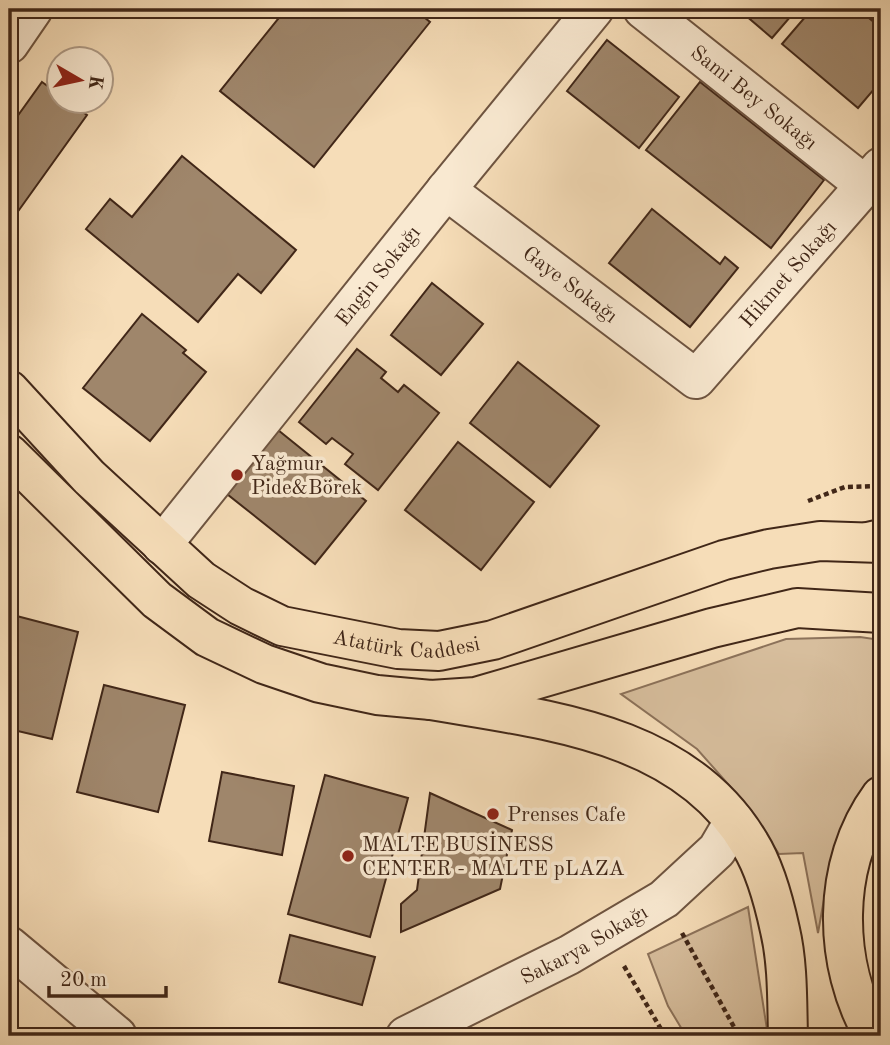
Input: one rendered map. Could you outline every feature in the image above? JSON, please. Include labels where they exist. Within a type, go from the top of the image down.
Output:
[{"type":"main road","name":"Atatürk Caddesi","points":[[9,390],[89,477],[201,580],[240,606],[282,626],[398,649],[439,651],[493,640],[724,560],[769,549],[817,541],[877,541]]},
{"type":"main road","points":[[9,454],[157,600],[207,637],[264,664],[320,683],[377,695],[431,700],[590,731],[635,747],[691,778],[715,797],[734,821],[751,845],[762,872],[780,930],[786,966],[788,1036]]},
{"type":"main road","points":[[431,700],[476,697],[689,634],[797,608],[881,614]]},
{"type":"main road","points":[[874,1036],[857,1003],[848,974],[842,912],[850,863],[860,832],[869,812],[881,796]]},
{"type":"street","points":[[9,44],[33,9]]},
{"type":"street","name":"Engin Sokağı","points":[[162,545],[594,9]]},
{"type":"street","name":"Sami Bey Sokağı","points":[[643,9],[874,176]]},
{"type":"street","name":"Hikmet Sokağı","points":[[696,379],[874,176]]},
{"type":"street","name":"Gaye Sokağı","points":[[446,190],[696,379]]},
{"type":"street","name":"Sakarya Sokağı","points":[[406,1036],[606,935],[664,899],[717,850],[734,821]]},
{"type":"street","points":[[9,946],[117,1036]]},
{"type":"path","points":[[796,505],[845,487],[881,486]]},
{"type":"path","points":[[664,899],[739,1036]]},
{"type":"path","points":[[606,935],[665,1036]]},
{"type":"shaded area","points":[[860,637],[881,640],[881,775],[857,809],[829,871],[818,933],[803,853],[779,854],[744,802],[697,749],[621,694],[786,639]]},
{"type":"shaded area","points":[[748,907],[768,1036],[686,1036],[668,1006],[648,954]]},
{"type":"building","points":[[286,9],[414,9],[430,22],[314,167],[220,91]]},
{"type":"building","points":[[738,9],[797,9],[772,38]]},
{"type":"building","points":[[812,9],[858,9],[881,28],[881,81],[858,108],[782,44]]},
{"type":"building","points":[[607,40],[679,97],[639,148],[567,91]]},
{"type":"building","points":[[42,82],[46,85],[46,116],[86,116],[9,224],[9,128]]},
{"type":"building","points":[[700,82],[824,180],[771,248],[646,150]]},
{"type":"building","points":[[182,156],[296,250],[261,293],[238,274],[198,322],[86,229],[110,199],[132,217]]},
{"type":"building","points":[[652,209],[720,264],[725,257],[738,268],[690,327],[609,263]]},
{"type":"building","points":[[432,283],[483,324],[441,375],[391,335]]},
{"type":"building","points":[[142,314],[186,350],[183,353],[206,372],[150,441],[83,388]]},
{"type":"building","points":[[357,349],[386,372],[381,378],[398,392],[404,385],[439,413],[378,490],[345,464],[353,454],[332,438],[326,444],[299,422]]},
{"type":"building","points":[[518,362],[599,426],[550,487],[470,423]]},
{"type":"building","points":[[278,430],[366,501],[315,564],[227,494]]},
{"type":"building","points":[[458,442],[534,502],[481,570],[405,510]]},
{"type":"building","points":[[9,614],[78,632],[52,739],[9,729]]},
{"type":"building","points":[[104,685],[185,705],[158,812],[77,792]]},
{"type":"building","points":[[222,772],[294,786],[282,855],[209,841]]},
{"type":"building","name":"MALTE BUSİNESS CENTER - MALTE pLAZA","points":[[325,775],[408,798],[370,937],[288,914]]},
{"type":"building","points":[[430,793],[512,830],[500,889],[401,932],[401,904],[417,890]]},
{"type":"building","points":[[290,935],[375,957],[362,1005],[279,982]]},
{"type":"place","name":"Yağmur Pide&Börek","points":[[237,475]]},
{"type":"place","name":"Prenses Cafe","points":[[493,814]]},
{"type":"place","name":"MALTE BUSİNESS CENTER - MALTE pLAZA","points":[[348,856]]}]
